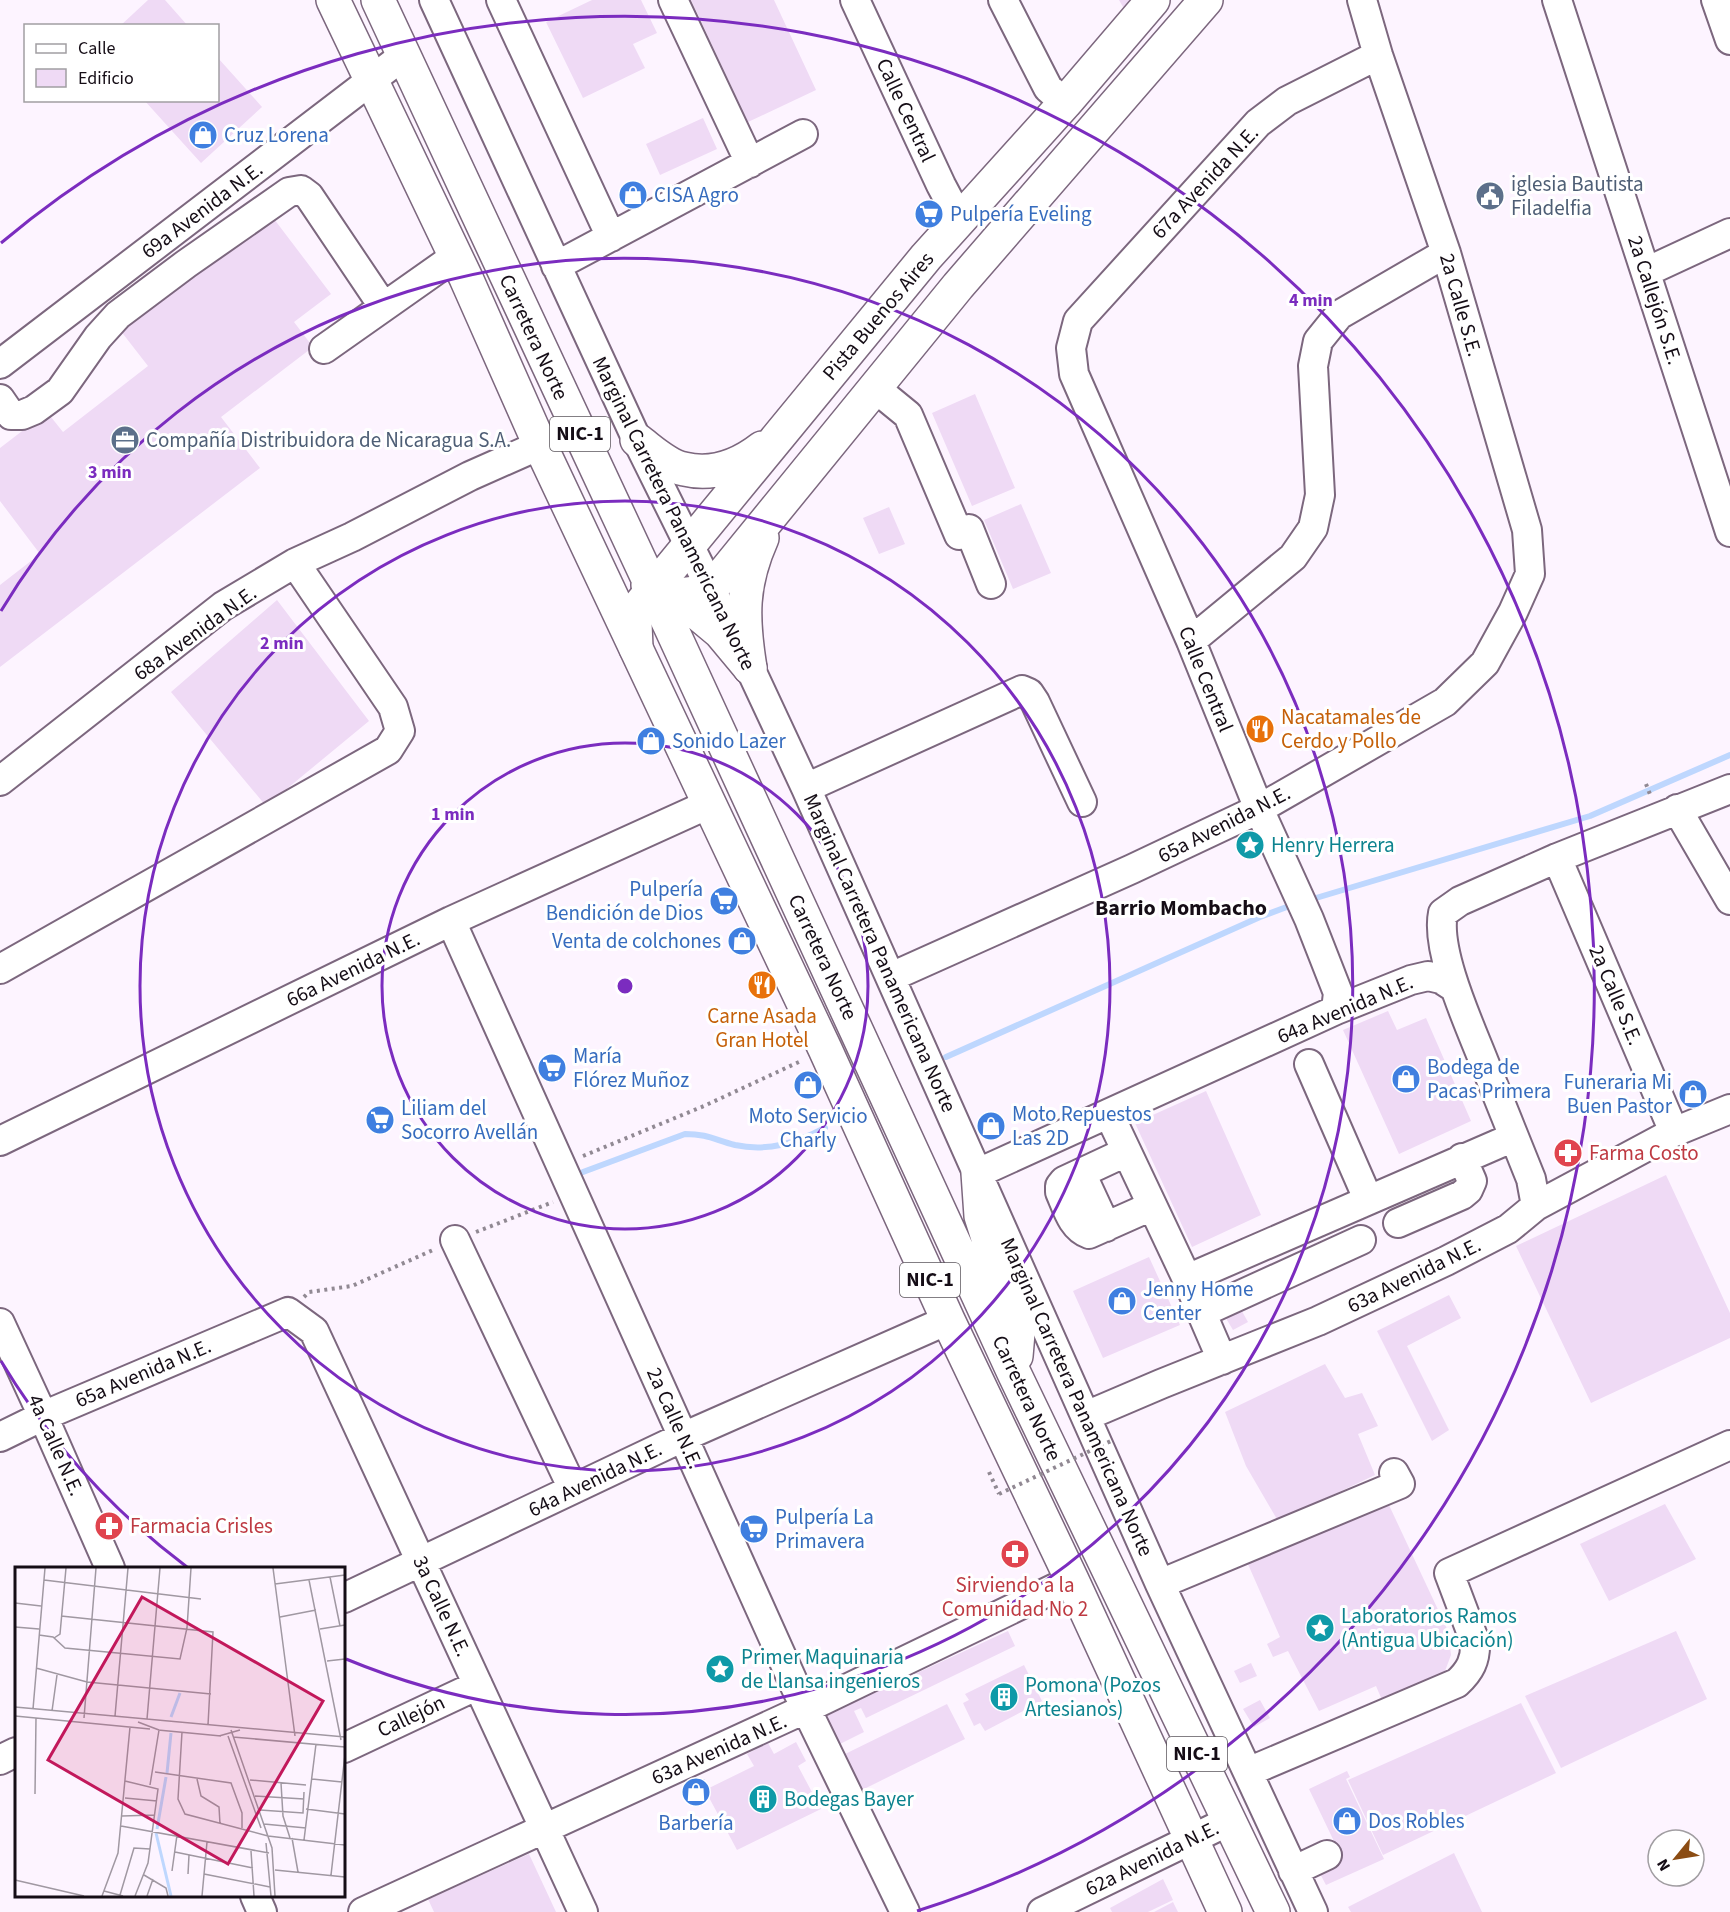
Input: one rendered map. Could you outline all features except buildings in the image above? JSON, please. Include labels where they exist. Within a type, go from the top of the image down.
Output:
[{"type":"main road","name":"Carretera Norte","points":[[333,0],[461,267],[540,445],[825,1049],[948,1320],[1225,1912]]},
{"type":"main road","name":"Carretera Norte","points":[[378,0],[1014,1373],[1273,1912]]},
{"type":"main road","name":"Pista Buenos Aires","points":[[636,648],[635,623],[640,605],[959,219],[1065,103],[1153,0]]},
{"type":"main road","name":"Pista Buenos Aires","points":[[711,589],[966,277],[1206,0]]},
{"type":"main road","points":[[461,267],[535,369],[630,567],[652,590],[696,612],[720,632],[750,668]]},
{"type":"main road","points":[[826,379],[867,398]]},
{"type":"main road","points":[[637,440],[660,457],[683,469],[714,471],[746,460],[783,432]]},
{"type":"main road","points":[[750,668],[743,608],[748,578],[774,511]]},
{"type":"main road","points":[[652,590],[674,595],[690,595],[711,589]]},
{"type":"main road","points":[[978,1173],[981,1216],[1018,1333],[1014,1373]]},
{"type":"street","name":"Marginal Carretera Panamericana Norte","points":[[434,0],[637,440],[750,668],[806,788],[1160,1584],[1312,1912]]},
{"type":"street","points":[[501,0],[611,237]]},
{"type":"street","points":[[673,0],[750,162]]},
{"type":"street","name":"Calle Central","points":[[855,0],[959,219]]},
{"type":"street","points":[[1003,0],[1048,88],[1065,103]]},
{"type":"street","name":"2a Calle S.E.","points":[[1362,0],[1378,55],[1446,253],[1527,530],[1530,574],[1512,612]]},
{"type":"street","name":"2a Callejón S.E.","points":[[1557,0],[1730,532]]},
{"type":"street","points":[[1716,0],[1730,40]]},
{"type":"street","name":"67a Avenida N.E.","points":[[1071,348],[1078,321],[1258,123],[1287,101],[1378,55]]},
{"type":"street","name":"69a Avenida N.E.","points":[[0,364],[403,56]]},
{"type":"street","points":[[556,266],[803,134]]},
{"type":"street","points":[[4,413],[22,415],[34,410],[60,391],[98,337],[118,315],[289,192],[301,190],[309,196],[383,306]]},
{"type":"street","points":[[1646,272],[1730,233]]},
{"type":"street","points":[[1191,640],[1293,557],[1313,528],[1320,495],[1313,366],[1318,341],[1339,315],[1446,253]]},
{"type":"street","points":[[324,349],[383,306],[461,267]]},
{"type":"street","name":"Calle Central","points":[[1071,348],[1074,374],[1191,640],[1260,809],[1309,919],[1338,993],[1336,1010]]},
{"type":"street","points":[[867,398],[908,415],[959,535],[969,529],[991,584]]},
{"type":"street","name":"68a Avenida N.E.","points":[[0,781],[224,606],[295,563],[352,537],[470,476],[540,445]]},
{"type":"street","points":[[0,969],[388,750],[400,731],[393,707],[295,563]]},
{"type":"street","name":"65a Avenida N.E.","points":[[891,976],[1132,869],[1260,809],[1445,702],[1485,663],[1512,612]]},
{"type":"street","points":[[806,788],[1022,690],[1029,693],[1035,702],[1082,802]]},
{"type":"street","points":[[1536,1206],[1531,1179],[1455,988],[1442,934],[1443,912],[1460,901],[1557,858],[1730,789]]},
{"type":"street","name":"66a Avenida N.E.","points":[[0,1141],[452,921],[709,804]]},
{"type":"street","points":[[1677,809],[1730,900]]},
{"type":"street","name":"2a Calle S.E.","points":[[1557,858],[1674,1132]]},
{"type":"street","name":"2a Calle N.E.","points":[[452,921],[805,1709],[905,1912]]},
{"type":"street","name":"64a Avenida N.E.","points":[[978,1173],[1336,1010],[1411,980],[1428,976],[1441,979],[1455,988]]},
{"type":"street","points":[[1309,1064],[1368,1199]]},
{"type":"street","name":"63a Avenida N.E.","points":[[1086,1416],[1318,1321],[1446,1261],[1508,1229],[1536,1206],[1674,1132],[1730,1109]]},
{"type":"street","points":[[1109,1114],[1187,1279],[1222,1360]]},
{"type":"street","points":[[1187,1279],[1514,1137]]},
{"type":"street","points":[[1126,1152],[1081,1173],[1106,1227],[1152,1206]]},
{"type":"street","points":[[1398,1223],[1462,1195],[1468,1190],[1472,1181],[1462,1158]]},
{"type":"street","points":[[455,1240],[573,1490]]},
{"type":"street","points":[[1202,1313],[1361,1240]]},
{"type":"street","name":"65a Avenida N.E.","points":[[0,1437],[43,1416],[288,1312]]},
{"type":"street","name":"3a Calle N.E.","points":[[288,1312],[314,1331],[583,1912]]},
{"type":"street","name":"64a Avenida N.E.","points":[[345,1598],[683,1437],[948,1320]]},
{"type":"street","name":"4a Calle N.E.","points":[[2,1327],[109,1567]]},
{"type":"street","points":[[1248,1772],[1457,1683],[1466,1674],[1476,1654],[1475,1642],[1449,1573],[1730,1445]]},
{"type":"street","points":[[1160,1584],[1400,1484],[1394,1473]]},
{"type":"street","name":"63a Avenida N.E.","points":[[363,1912],[805,1709],[1072,1581]]},
{"type":"street","name":"Callejón","points":[[345,1748],[478,1684]]},
{"type":"street","points":[[0,1760],[15,1752]]},
{"type":"street","name":"62a Avenida N.E.","points":[[1042,1912],[1077,1903],[1229,1821]]},
{"type":"street","points":[[1293,1871],[1327,1854]]},
{"type":"street","points":[[255,1897],[262,1912]]},
{"type":"path","points":[[1646,784],[1651,797]]},
{"type":"path","points":[[288,1312],[309,1292],[352,1286],[455,1240],[704,1106],[805,1059]]},
{"type":"path","points":[[999,1494],[1113,1440]]},
{"type":"waterway","points":[[1316,898],[1590,816],[1730,755]]},
{"type":"waterway","points":[[946,1057],[1260,917],[1292,905]]},
{"type":"waterway","points":[[583,1172],[685,1134],[706,1136],[747,1147],[770,1147],[792,1142],[825,1128]]},
{"type":"place","name":"Cruz Lorena","points":[[203,135]]},
{"type":"place","name":"CISA Agro","points":[[633,195]]},
{"type":"place","name":"iglesia Bautista Filadelfia","points":[[1490,196]]},
{"type":"place","name":"Pulpería Eveling","points":[[929,214]]},
{"type":"place","name":"Compañía Distribuidora de Nicaragua S.A.","points":[[125,440]]},
{"type":"place","name":"Nacatamales de Cerdo y Pollo","points":[[1260,729]]},
{"type":"place","name":"Sonido Lazer","points":[[651,741]]},
{"type":"place","name":"Henry Herrera","points":[[1250,845]]},
{"type":"place","name":"Pulpería Bendición de Dios","points":[[724,901]]},
{"type":"place","name":"Venta de colchones","points":[[742,941]]},
{"type":"place","name":"Carne Asada Gran Hotel","points":[[762,985]]},
{"type":"place","name":"María Flórez Muñoz","points":[[552,1068]]},
{"type":"place","name":"Bodega de Pacas Primera","points":[[1406,1079]]},
{"type":"place","name":"Moto Servicio Charly","points":[[808,1085]]},
{"type":"place","name":"Funeraria Mi Buen Pastor","points":[[1693,1094]]},
{"type":"place","name":"Liliam del Socorro Avellán","points":[[380,1120]]},
{"type":"place","name":"Moto Repuestos Las 2D","points":[[991,1126]]},
{"type":"place","name":"Farma Costo","points":[[1568,1153]]},
{"type":"place","name":"Jenny Home Center","points":[[1122,1301]]},
{"type":"place","name":"Farmacia Crisles","points":[[109,1526]]},
{"type":"place","name":"Pulpería La Primavera","points":[[754,1529]]},
{"type":"place","name":"Sirviendo a la Comunidad No 2","points":[[1015,1554]]},
{"type":"place","name":"Laboratorios Ramos (Antigua Ubicación)","points":[[1320,1628]]},
{"type":"place","name":"Primer Maquinaria de Llansa ingenieros","points":[[720,1669]]},
{"type":"place","name":"Pomona (Pozos Artesianos)","points":[[1004,1697]]},
{"type":"place","name":"Barbería","points":[[696,1792]]},
{"type":"place","name":"Bodegas Bayer","points":[[763,1799]]},
{"type":"place","name":"Dos Robles","points":[[1347,1821]]},
{"type":"district","name":"Barrio Mombacho","points":[[1181,908]]}]
